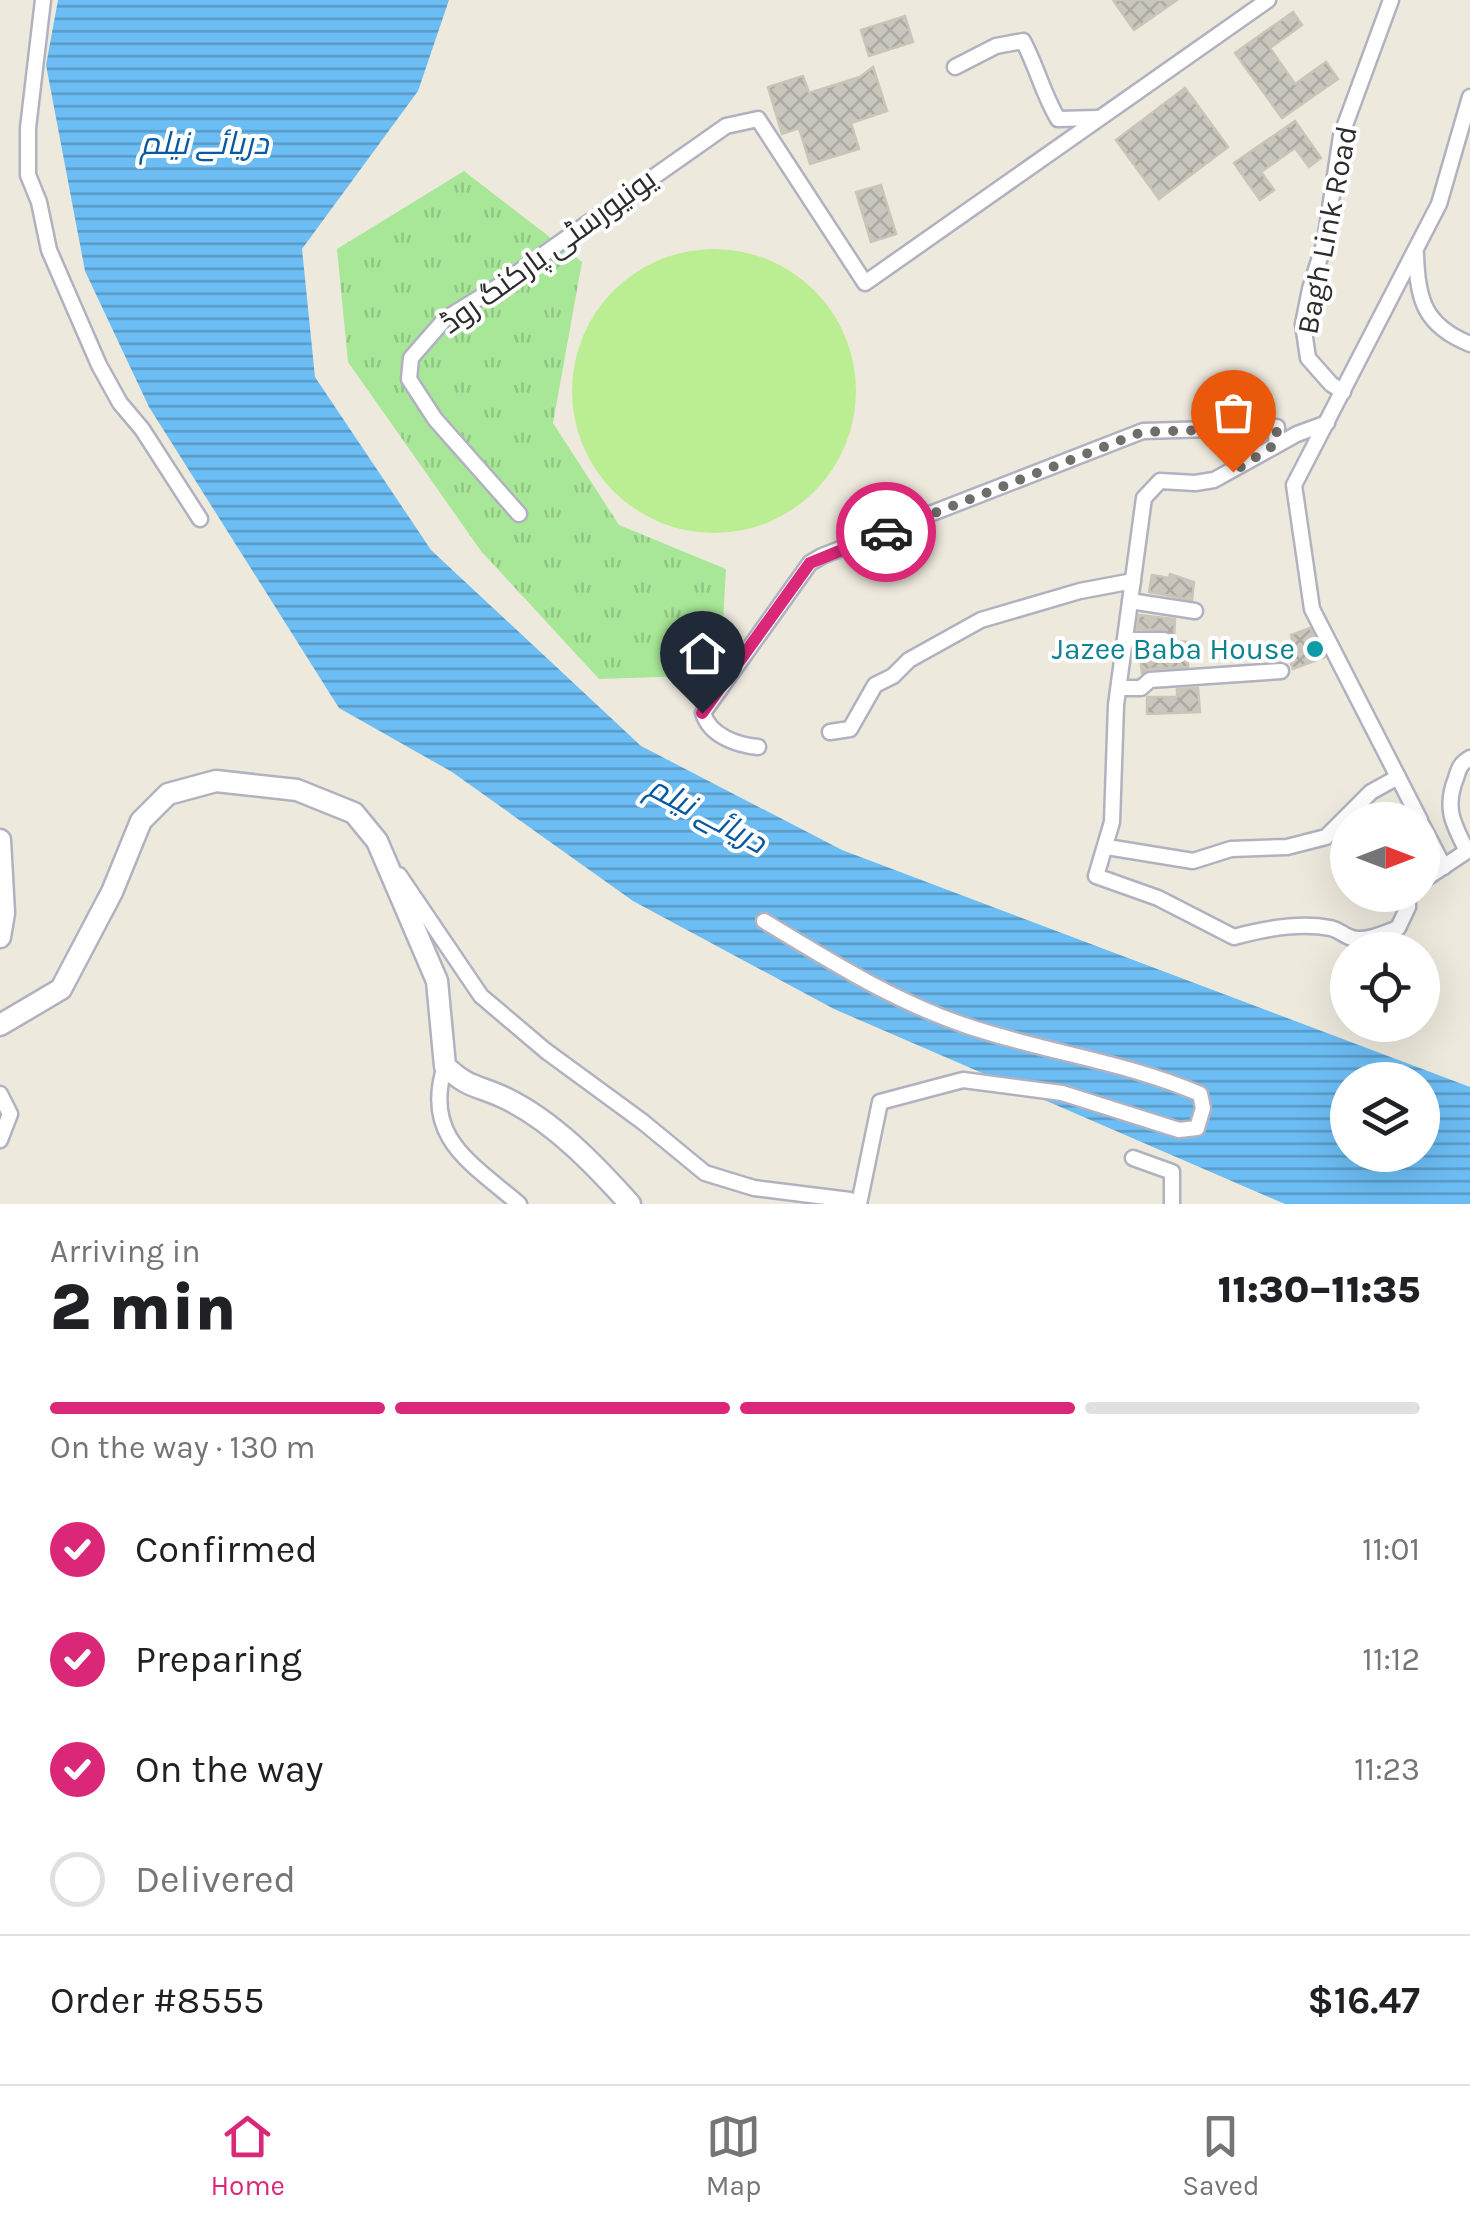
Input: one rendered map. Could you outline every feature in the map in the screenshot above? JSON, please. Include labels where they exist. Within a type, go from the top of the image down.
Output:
[{"type":"street","points":[[43,0],[28,128],[28,175],[39,202],[49,250],[99,365],[120,403],[142,429],[200,519]]},
{"type":"street","points":[[956,68],[996,46],[1023,41],[1035,64],[1043,95],[1058,120],[1100,118],[1268,0]]},
{"type":"street","name":"Bagh Link Road","points":[[1343,392],[1308,358],[1304,324],[1325,241],[1341,136],[1390,0]]},
{"type":"street","points":[[1410,802],[1312,609],[1294,485],[1439,204],[1470,97]]},
{"type":"street","name":"یونیورسٹی پارکنگ روڈ","points":[[519,514],[435,419],[409,379],[411,358],[445,320],[726,126],[758,119],[865,283],[1100,118]]},
{"type":"street","points":[[1416,248],[1417,292],[1447,335],[1470,344]]},
{"type":"street","points":[[1327,423],[1276,444],[1214,480],[1160,482],[1144,498],[1118,688],[1112,822],[1096,876],[1158,898],[1234,937],[1300,927],[1332,928],[1354,939],[1372,938],[1398,928],[1406,912]]},
{"type":"street","points":[[758,747],[734,744],[705,721],[702,713],[810,563],[1142,432],[1277,428],[1276,444]]},
{"type":"street","points":[[830,732],[850,729],[875,684],[894,676],[908,660],[981,620],[1080,591],[1133,581]]},
{"type":"street","points":[[1130,601],[1195,611]]},
{"type":"street","points":[[1125,640],[1164,640]]},
{"type":"street","points":[[1118,688],[1142,688],[1150,680],[1281,671]]},
{"type":"street","points":[[1440,869],[1467,851],[1449,816],[1450,792],[1461,763],[1470,758]]},
{"type":"street","points":[[1107,847],[1193,862],[1230,850],[1286,846],[1326,837],[1371,792],[1398,778]]},
{"type":"street","points":[[0,1024],[61,989],[112,892],[141,820],[168,794],[216,781],[297,790],[354,812],[377,840],[480,996],[546,1052],[643,1122],[705,1173],[754,1188],[857,1204],[880,1102],[963,1080],[1062,1093],[1179,1130],[1197,1128],[1202,1108],[1200,1094],[1162,1078],[1054,1053],[966,1026],[897,1000],[764,921]]},
{"type":"street","points":[[0,840],[4,914],[0,937]]},
{"type":"street","points":[[377,840],[437,981],[445,1066],[436,1093],[445,1132],[482,1176],[518,1204]]},
{"type":"street","points":[[1440,859],[1444,866]]},
{"type":"street","points":[[445,1066],[464,1084],[505,1098],[549,1126],[630,1204]]},
{"type":"street","points":[[0,1094],[10,1114],[0,1140]]},
{"type":"street","points":[[1132,1158],[1172,1172],[1172,1204]]},
{"type":"green space","points":[[464,171],[582,262],[553,423],[619,525],[726,569],[720,675],[599,679],[481,551],[348,362],[337,249]]},
{"type":"green space","points":[[714,249],[768,260],[793,273],[814,291],[832,312],[845,337],[856,391],[845,445],[832,470],[814,491],[793,509],[768,522],[714,533],[660,522],[635,509],[614,491],[596,470],[583,445],[572,391],[583,337],[596,312],[614,291],[635,273],[660,260]]},
{"type":"water","name":"دریائے نیلم","points":[[58,0],[449,0],[418,91],[302,249],[315,377],[431,550],[641,746],[842,850],[1330,1034],[1330,1042],[1351,1042],[1404,1062],[1330,1062],[1330,1172],[1440,1172],[1440,1076],[1470,1087],[1470,1204],[1285,1204],[834,1009],[633,901],[452,772],[339,708],[149,407],[85,271],[46,65]]},
{"type":"building","points":[[1113,0],[1177,0],[1134,30]]},
{"type":"building","points":[[1293,12],[1302,25],[1270,48],[1295,84],[1326,62],[1338,79],[1282,118],[1235,53]]},
{"type":"building","points":[[905,16],[913,42],[869,56],[861,30]]},
{"type":"building","points":[[873,67],[887,111],[851,123],[859,149],[810,164],[799,128],[782,134],[768,87],[803,76],[809,93],[860,77]]},
{"type":"building","points":[[1185,88],[1228,147],[1159,199],[1116,140]]},
{"type":"building","points":[[1295,121],[1321,158],[1309,167],[1295,148],[1261,172],[1274,190],[1260,200],[1234,163]]},
{"type":"building","points":[[881,185],[896,234],[871,242],[856,192]]},
{"type":"building","points":[[1170,574],[1194,582],[1192,600],[1149,592],[1152,575],[1169,578]]},
{"type":"building","points":[[1139,615],[1175,619],[1174,639],[1165,630],[1137,629]]},
{"type":"building","name":"Jazee Baba House","points":[[1310,628],[1325,657],[1293,669],[1289,658],[1296,656],[1291,635]]},
{"type":"building","points":[[1174,641],[1188,642],[1188,667],[1149,669],[1142,673],[1140,656],[1168,650]]},
{"type":"building","points":[[1198,688],[1200,712],[1147,714],[1147,697],[1177,697],[1177,689]]},
{"type":"way so far","points":[[886,532],[1142,432],[1277,428],[1276,444],[1233,472]]},
{"type":"place","name":"Jazee Baba House","points":[[1315,649]]},
{"type":"route","points":[[702,713],[810,563],[886,532]]}]
